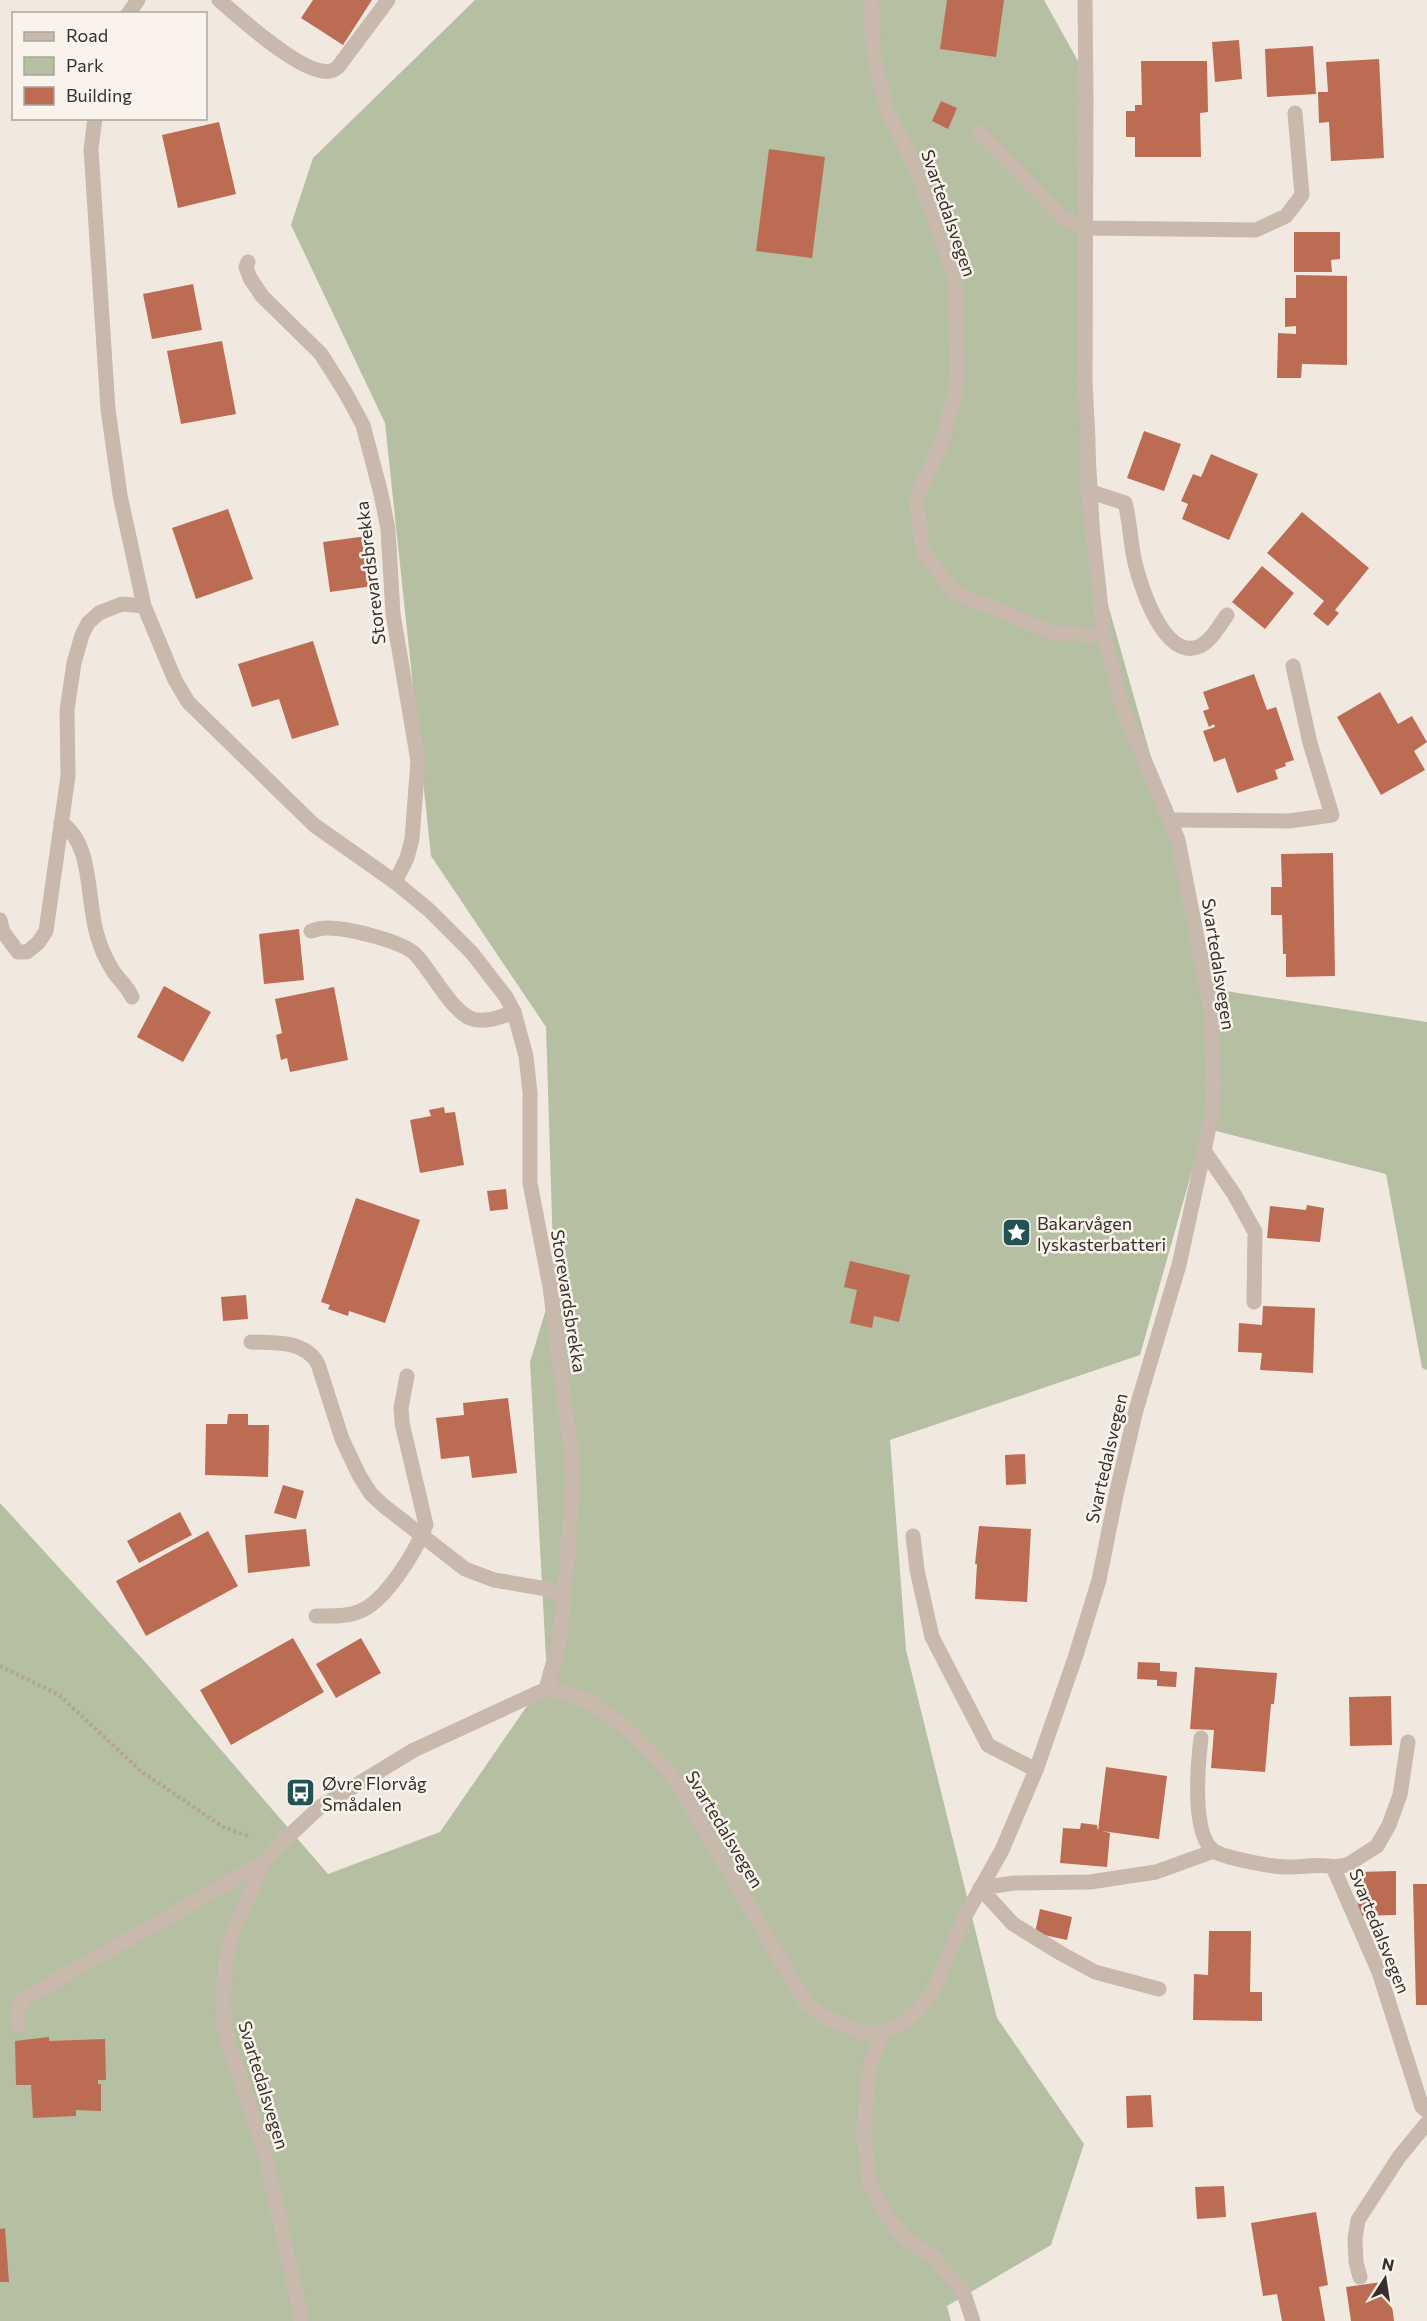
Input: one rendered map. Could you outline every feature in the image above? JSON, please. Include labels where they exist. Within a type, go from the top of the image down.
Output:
[{"type":"street","points":[[219,0],[283,53],[314,69],[329,72],[338,67],[388,0]]},
{"type":"street","name":"Svartedalsvegen","points":[[871,0],[873,52],[887,110],[919,174],[956,279],[958,381],[942,442],[916,498],[923,552],[955,594],[1054,633],[1104,635]]},
{"type":"street","name":"Svartedalsvegen","points":[[302,2321],[266,2157],[224,2028],[223,2000],[226,1960],[233,1932],[263,1863],[277,1847],[321,1808],[414,1750],[546,1689],[573,1695],[591,1703],[646,1747],[675,1779],[805,2002],[826,2018],[862,2033],[883,2032],[904,2023],[933,1991],[964,1918],[1002,1850],[1036,1770],[1075,1658],[1099,1580],[1136,1410],[1179,1265],[1205,1152],[1213,1109],[1214,1082],[1211,1010],[1178,840],[1122,707],[1104,635],[1088,491],[1085,0]]},
{"type":"street","points":[[980,133],[1062,217],[1085,228],[1256,230],[1286,216],[1302,195],[1295,113]]},
{"type":"street","name":"Storevardsbrekka","points":[[95,120],[91,149],[108,410],[120,495],[144,606],[175,680],[188,702],[314,825],[395,882],[429,910],[472,953],[506,997],[514,1012],[526,1056],[530,1093],[530,1183],[549,1287],[572,1459],[572,1494],[564,1598],[559,1642],[546,1689]]},
{"type":"street","name":"Storevardsbrekka","points":[[248,262],[246,267],[250,279],[262,296],[321,354],[345,392],[363,425],[381,494],[388,529],[393,614],[418,761],[412,839],[407,858],[395,882]]},
{"type":"street","points":[[1088,491],[1125,503],[1134,558],[1143,592],[1161,628],[1174,642],[1187,649],[1199,647],[1210,639],[1227,615]]},
{"type":"street","points":[[0,920],[3,932],[18,952],[27,952],[38,943],[46,931],[68,776],[67,710],[74,663],[82,635],[88,623],[99,613],[122,604],[144,606]]},
{"type":"street","points":[[1170,820],[1289,821],[1332,815],[1310,743],[1293,666]]},
{"type":"street","points":[[61,823],[71,830],[80,843],[84,856],[92,918],[99,940],[113,971],[132,997]]},
{"type":"street","points":[[311,931],[325,928],[371,935],[403,946],[415,954],[441,989],[470,1018],[481,1020],[500,1018],[514,1012]]},
{"type":"street","points":[[1205,1152],[1234,1194],[1255,1232],[1254,1302]]},
{"type":"street","points":[[251,1342],[287,1344],[304,1349],[313,1355],[342,1439],[359,1475],[371,1494],[384,1506],[465,1569],[494,1580],[547,1589],[564,1598]]},
{"type":"street","points":[[316,1616],[342,1616],[366,1609],[382,1596],[422,1537],[426,1525],[402,1423],[401,1408],[407,1376]]},
{"type":"street","points":[[913,1536],[917,1570],[932,1637],[988,1745],[1036,1770]]},
{"type":"street","points":[[980,1888],[1014,1883],[1090,1882],[1156,1872],[1214,1851],[1206,1841],[1198,1800],[1201,1738]]},
{"type":"street","name":"Svartedalsvegen","points":[[1214,1851],[1264,1865],[1288,1868],[1347,1865],[1377,1846],[1389,1825],[1400,1795],[1408,1742]]},
{"type":"street","name":"Svartedalsvegen","points":[[18,2025],[18,2006],[25,1998],[263,1863]]},
{"type":"street","name":"Svartedalsvegen","points":[[1333,1867],[1379,1972],[1422,2107],[1427,2110]]},
{"type":"street","points":[[980,1888],[1013,1924],[1062,1954],[1095,1972],[1159,1989]]},
{"type":"street","points":[[883,2032],[872,2059],[867,2087],[864,2135],[870,2186],[888,2218],[906,2239],[932,2256],[963,2291],[973,2321]]},
{"type":"street","points":[[1360,2277],[1356,2262],[1355,2239],[1358,2220],[1399,2157],[1427,2122]]},
{"type":"path","points":[[0,1666],[59,1695],[142,1772],[223,1827],[277,1847]]},
{"type":"green space","points":[[475,0],[1044,0],[1083,70],[1091,372],[1103,587],[1196,917],[1219,990],[1427,1022],[1427,1370],[1422,1368],[1386,1174],[1204,1128],[1140,1355],[890,1440],[906,1650],[997,2018],[1084,2144],[1051,2245],[947,2306],[951,2321],[0,2321],[0,1503],[147,1664],[328,1874],[440,1832],[547,1677],[530,1362],[554,1283],[546,1027],[431,856],[385,423],[291,225],[313,158]]},
{"type":"building","points":[[313,0],[372,0],[343,45],[301,18]]},
{"type":"building","points":[[947,0],[1004,0],[996,57],[940,49]]},
{"type":"building","points":[[1239,40],[1242,79],[1215,82],[1212,42]]},
{"type":"building","points":[[1313,46],[1316,94],[1267,97],[1265,49]]},
{"type":"building","points":[[1379,59],[1384,158],[1331,161],[1329,122],[1319,123],[1318,92],[1328,92],[1326,62]]},
{"type":"building","points":[[1141,61],[1207,61],[1208,112],[1200,113],[1201,157],[1135,157],[1135,137],[1126,137],[1126,111],[1135,111],[1135,105],[1142,105]]},
{"type":"building","points":[[941,101],[957,108],[948,129],[932,121]]},
{"type":"building","points":[[219,122],[236,194],[178,208],[162,135]]},
{"type":"building","points":[[769,149],[825,157],[812,258],[756,251]]},
{"type":"building","points":[[1294,232],[1340,232],[1340,259],[1331,260],[1332,272],[1294,272]]},
{"type":"building","points":[[1296,275],[1347,276],[1347,365],[1302,364],[1301,378],[1277,378],[1278,333],[1296,334],[1296,326],[1285,327],[1285,298],[1296,298]]},
{"type":"building","points":[[193,284],[202,330],[152,339],[143,294]]},
{"type":"building","points":[[222,341],[236,414],[181,424],[167,351]]},
{"type":"building","points":[[1144,431],[1181,444],[1164,491],[1127,478]]},
{"type":"building","points":[[1211,454],[1258,474],[1229,540],[1182,519],[1188,504],[1181,501],[1193,474],[1201,477]]},
{"type":"building","points":[[228,509],[253,579],[196,599],[172,528]]},
{"type":"building","points":[[1302,512],[1369,568],[1335,610],[1339,613],[1328,626],[1313,614],[1324,601],[1267,553]]},
{"type":"building","points":[[367,536],[373,586],[330,592],[323,542]]},
{"type":"building","points":[[1262,566],[1294,593],[1265,629],[1232,602]]},
{"type":"building","points":[[313,641],[339,725],[292,739],[279,699],[252,707],[238,664]]},
{"type":"building","points":[[1254,674],[1267,710],[1276,707],[1294,760],[1275,770],[1278,779],[1237,793],[1225,758],[1214,762],[1203,731],[1215,727],[1214,724],[1209,727],[1203,711],[1209,709],[1203,692]]},
{"type":"building","points":[[1380,692],[1398,724],[1412,716],[1427,742],[1414,751],[1425,770],[1381,795],[1337,717]]},
{"type":"building","points":[[1333,853],[1335,976],[1286,977],[1282,915],[1271,915],[1271,887],[1282,887],[1281,854]]},
{"type":"building","points":[[299,929],[304,980],[264,984],[259,934]]},
{"type":"building","points":[[164,986],[211,1012],[183,1062],[137,1037]]},
{"type":"building","points":[[334,987],[348,1060],[290,1072],[287,1058],[281,1060],[276,1035],[282,1033],[275,999]]},
{"type":"building","points":[[444,1107],[445,1113],[455,1112],[464,1165],[420,1173],[410,1120],[431,1116],[429,1110]]},
{"type":"building","points":[[506,1189],[508,1209],[490,1211],[487,1191]]},
{"type":"building","points":[[356,1198],[420,1220],[385,1323],[349,1311],[348,1316],[328,1309],[330,1305],[321,1302]]},
{"type":"building","points":[[1307,1205],[1324,1208],[1320,1242],[1267,1238],[1270,1206],[1306,1210]]},
{"type":"building","points":[[850,1261],[910,1275],[899,1322],[874,1316],[872,1328],[850,1323],[857,1290],[844,1287]]},
{"type":"building","points":[[246,1295],[248,1319],[223,1321],[221,1297]]},
{"type":"building","points":[[1263,1306],[1315,1308],[1313,1373],[1260,1370],[1262,1353],[1238,1352],[1239,1323],[1262,1325]]},
{"type":"building","points":[[508,1398],[517,1473],[472,1478],[469,1456],[441,1459],[436,1418],[464,1415],[463,1403]]},
{"type":"building","points":[[228,1414],[248,1414],[248,1425],[269,1425],[268,1477],[205,1475],[206,1424],[227,1424]]},
{"type":"building","points":[[1025,1454],[1026,1484],[1006,1485],[1005,1455]]},
{"type":"building","points":[[283,1485],[304,1491],[296,1519],[274,1513]]},
{"type":"building","points":[[180,1512],[192,1535],[139,1563],[127,1541]]},
{"type":"building","points":[[979,1526],[1031,1529],[1027,1602],[975,1599],[977,1564],[975,1564]]},
{"type":"building","points":[[306,1529],[310,1566],[248,1573],[245,1535]]},
{"type":"building","points":[[208,1531],[238,1586],[146,1636],[116,1581]]},
{"type":"building","points":[[293,1638],[324,1692],[231,1745],[200,1690]]},
{"type":"building","points":[[361,1638],[381,1673],[336,1698],[316,1664]]},
{"type":"building","points":[[1138,1662],[1160,1663],[1160,1671],[1177,1672],[1176,1687],[1157,1686],[1157,1680],[1137,1679]]},
{"type":"building","points":[[1195,1667],[1277,1673],[1274,1704],[1271,1704],[1265,1772],[1211,1768],[1214,1730],[1190,1729]]},
{"type":"building","points":[[1391,1696],[1392,1745],[1350,1746],[1349,1697]]},
{"type":"building","points":[[1106,1767],[1167,1776],[1159,1839],[1102,1831],[1110,1833],[1107,1867],[1060,1863],[1063,1828],[1080,1829],[1081,1823],[1097,1825],[1098,1831]]},
{"type":"building","points":[[1396,1871],[1396,1915],[1358,1916],[1357,1872]]},
{"type":"building","points":[[1413,1884],[1427,1884],[1427,2005],[1416,2005]]},
{"type":"building","points":[[1040,1909],[1072,1917],[1067,1940],[1035,1933]]},
{"type":"building","points":[[1209,1931],[1251,1931],[1250,1992],[1262,1992],[1262,2021],[1193,2020],[1194,1974],[1208,1975]]},
{"type":"building","points":[[49,2037],[49,2041],[105,2039],[106,2080],[98,2080],[98,2084],[101,2084],[101,2111],[76,2110],[76,2116],[33,2118],[31,2085],[16,2085],[15,2041]]},
{"type":"building","points":[[1151,2095],[1153,2127],[1127,2128],[1126,2096]]},
{"type":"building","points":[[1224,2186],[1226,2217],[1197,2219],[1195,2187]]},
{"type":"building","points":[[1316,2212],[1328,2285],[1319,2287],[1325,2321],[1282,2321],[1277,2294],[1263,2296],[1251,2223]]},
{"type":"building","points":[[5,2228],[9,2282],[0,2282],[0,2229]]},
{"type":"building","points":[[1389,2281],[1394,2321],[1351,2321],[1346,2287]]},
{"type":"place","name":"Bakarvågen lyskasterbatteri","points":[[1016,1233]]},
{"type":"place","name":"Øvre Florvåg Smådalen","points":[[301,1793]]}]
